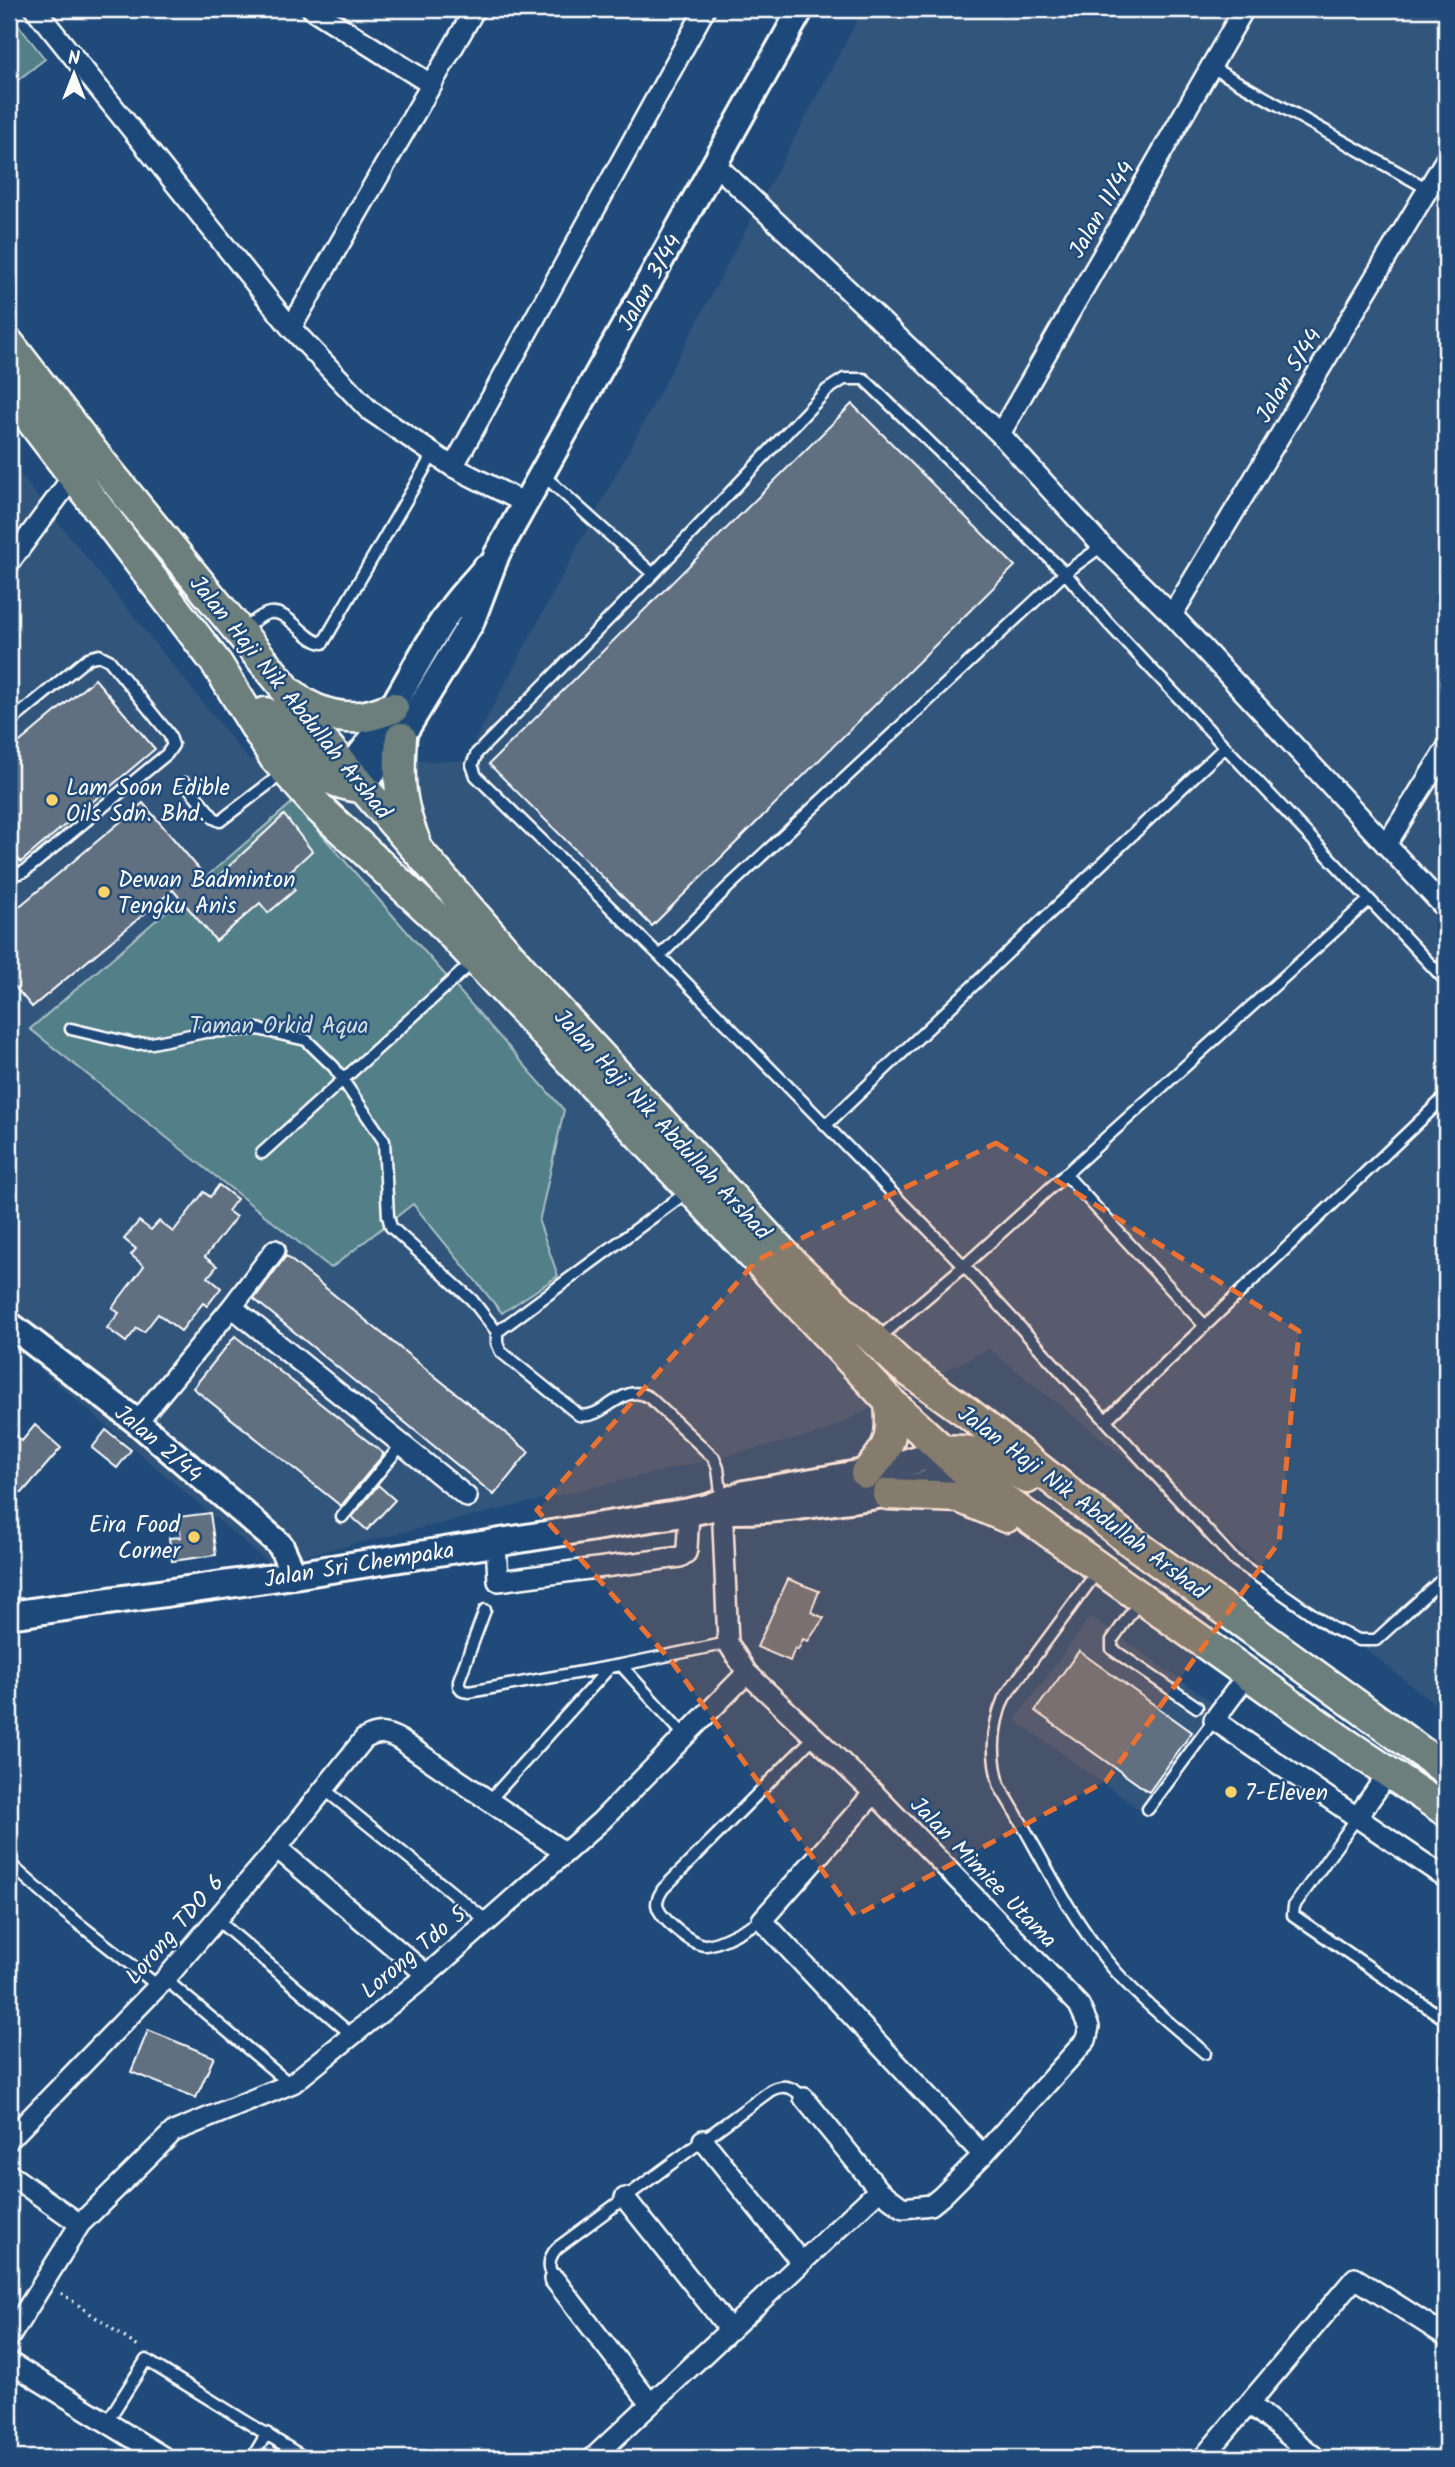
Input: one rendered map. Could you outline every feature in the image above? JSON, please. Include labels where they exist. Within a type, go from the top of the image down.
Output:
[{"type":"main road","name":"Jalan Haji Nik Abdullah Arshad","points":[[9,344],[94,454],[283,685],[297,712],[352,781],[549,1001],[793,1264],[902,1366],[968,1412],[1129,1540],[1446,1770]]},
{"type":"main road","name":"Jalan Haji Nik Abdullah Arshad","points":[[9,391],[217,664],[275,758],[286,771],[320,809],[436,917],[474,961],[890,1402],[1064,1544],[1446,1811]]},
{"type":"main road","points":[[217,664],[239,682],[308,764],[335,783],[352,781],[350,803],[361,824],[422,905]]},
{"type":"main road","points":[[283,685],[303,704],[323,713],[360,717],[393,708]]},
{"type":"main road","points":[[401,738],[399,791],[405,818],[420,854]]},
{"type":"main road","points":[[710,1508],[777,1509],[888,1493],[948,1476],[956,1456],[958,1436],[902,1366]]},
{"type":"main road","points":[[866,1473],[884,1454],[890,1441],[890,1402]]},
{"type":"main road","points":[[710,1508],[773,1488],[956,1456],[998,1461],[1129,1540]]},
{"type":"main road","points":[[888,1493],[959,1497],[1064,1544]]},
{"type":"main road","name":"Jalan Sri Chempaka","points":[[9,1615],[294,1575],[710,1508]]},
{"type":"street","points":[[35,9],[291,328],[369,410],[453,467],[525,503]]},
{"type":"street","points":[[312,9],[432,85]]},
{"type":"street","points":[[291,328],[475,9]]},
{"type":"street","points":[[453,467],[705,9]]},
{"type":"street","name":"Jalan 3/44","points":[[352,781],[401,738],[471,623],[497,554],[801,9]]},
{"type":"street","name":"Jalan 11/44","points":[[1000,434],[1244,9]]},
{"type":"street","name":"Jalan 5/44","points":[[1172,615],[1446,159]]},
{"type":"street","points":[[715,164],[1000,434],[1102,546],[1172,615],[1446,909]]},
{"type":"street","points":[[9,563],[74,475]]},
{"type":"street","name":"Jalan 3/44","points":[[352,781],[363,752],[393,708],[450,609],[497,554]]},
{"type":"street","points":[[1386,845],[1446,749]]},
{"type":"street","points":[[137,1422],[232,1307],[275,1250]]},
{"type":"street","points":[[232,1307],[467,1497]]},
{"type":"street","name":"Jalan 2/44","points":[[9,1324],[137,1422],[275,1540],[281,1546],[294,1575]]},
{"type":"street","points":[[496,1542],[498,1581],[680,1557],[686,1553],[710,1508]]},
{"type":"street","name":"Jalan Mimiee Utama","points":[[710,1508],[728,1643],[747,1673],[874,1793],[1079,2006],[1088,2027],[1086,2040],[982,2155],[931,2205],[903,2208],[879,2190],[804,2098]]},
{"type":"street","name":"Lorong Tdo 5","points":[[9,2338],[80,2224],[176,2129],[290,2084],[352,2035],[427,1975],[601,1821],[747,1673]]},
{"type":"street","points":[[1248,1674],[1214,1720],[1446,1878]]},
{"type":"street","name":"Lorong TDO 6","points":[[9,2140],[162,1983],[277,1848],[364,1739],[375,1733],[387,1732],[489,1801]]},
{"type":"street","points":[[1358,1816],[1389,1772]]},
{"type":"street","points":[[874,1793],[762,1920],[982,2155]]},
{"type":"street","points":[[489,1801],[564,1852]]},
{"type":"street","points":[[277,1848],[427,1975]]},
{"type":"street","points":[[703,2140],[801,2262]]},
{"type":"street","points":[[9,2174],[80,2224]]},
{"type":"street","points":[[593,2458],[879,2190]]},
{"type":"street","points":[[625,2198],[730,2330]]},
{"type":"street","points":[[1203,2458],[1355,2278],[1446,2336]]},
{"type":"street","points":[[554,2279],[650,2403]]},
{"type":"street","points":[[9,2362],[166,2458]]},
{"type":"street","points":[[1250,2403],[1316,2458]]},
{"type":"lane","points":[[1211,66],[1429,189]]},
{"type":"lane","points":[[1446,981],[1109,624],[1065,573],[864,379],[844,379],[827,390],[653,574],[477,753],[472,765],[476,776],[660,956],[964,1266],[1233,1559],[1332,1628],[1359,1640],[1376,1640],[1446,1576]]},
{"type":"lane","points":[[239,632],[268,613],[278,613],[309,638],[323,643],[433,454]]},
{"type":"lane","points":[[542,474],[653,574]]},
{"type":"lane","points":[[660,956],[725,890],[1065,573],[1102,546]]},
{"type":"lane","points":[[9,723],[88,658],[99,655],[109,660],[169,734],[173,744],[167,754],[25,871],[9,873]]},
{"type":"lane","points":[[826,1125],[1225,747]]},
{"type":"lane","points":[[185,783],[214,818],[220,821],[286,771]]},
{"type":"lane","points":[[875,1340],[964,1266],[1369,900]]},
{"type":"lane","points":[[262,1153],[474,961]]},
{"type":"lane","points":[[71,1029],[135,1044],[205,1032],[261,1029],[306,1040],[334,1067],[386,1144],[388,1216],[391,1227],[472,1300],[497,1332],[498,1348],[504,1356],[579,1415],[594,1414],[630,1393],[637,1392],[650,1398],[714,1458],[718,1468],[710,1508]]},
{"type":"lane","points":[[1106,1420],[1446,1096]]},
{"type":"lane","points":[[1065,1174],[1205,1326]]},
{"type":"lane","points":[[497,1332],[690,1189]]},
{"type":"lane","points":[[342,1517],[402,1444]]},
{"type":"lane","points":[[1100,1569],[1004,1698],[997,1713],[993,1762],[1000,1787],[1085,1932],[1108,1963],[1155,2011],[1205,2053]]},
{"type":"lane","points":[[1141,1598],[1112,1640],[1112,1649],[1196,1707]]},
{"type":"lane","points":[[485,1610],[460,1680],[463,1691],[470,1692],[610,1667],[728,1643]]},
{"type":"lane","points":[[621,1665],[685,1736]]},
{"type":"lane","points":[[489,1801],[610,1667]]},
{"type":"lane","points":[[1148,1809],[1214,1720]]},
{"type":"lane","points":[[762,1920],[703,1946],[665,1920],[657,1905],[663,1889],[814,1737]]},
{"type":"lane","points":[[324,1789],[487,1921]]},
{"type":"lane","points":[[1358,1816],[1294,1906],[1293,1915],[1446,2020]]},
{"type":"lane","points":[[9,1863],[64,1912],[162,1983],[290,2084]]},
{"type":"lane","points":[[216,1919],[352,2035]]},
{"type":"lane","points":[[554,2279],[549,2269],[552,2254],[703,2140],[777,2087],[792,2088],[804,2098]]},
{"type":"lane","points":[[107,2422],[146,2360],[304,2458]]},
{"type":"lane","points":[[252,2458],[267,2433]]},
{"type":"path","points":[[44,2282],[137,2345],[144,2352],[146,2360]]},
{"type":"highlighted area","points":[[996,1143],[1299,1331],[1279,1542],[1106,1781],[855,1916],[672,1662],[537,1510],[757,1260]]},
{"type":"shaded area","points":[[863,9],[1446,9],[1446,1713],[989,1349],[822,1433],[270,1564],[9,1343],[9,461],[248,759],[464,761]]},
{"type":"shaded area","points":[[1091,1616],[1216,1705],[1140,1810],[1015,1720]]},
{"type":"green space","points":[[9,13],[45,59],[9,87]]},
{"type":"green space","name":"Taman Orkid Aqua","points":[[293,802],[564,1110],[539,1222],[558,1276],[502,1313],[413,1204],[331,1268],[30,1029]]},
{"type":"building","points":[[852,404],[1015,566],[652,926],[489,764]]},
{"type":"building","name":"Lam Soon Edible Oils Sdn. Bhd.","points":[[95,679],[155,749],[21,862],[9,848],[9,751]]},
{"type":"building","name":"Dewan Badminton Tengku Anis","points":[[143,803],[211,883],[284,815],[312,851],[285,876],[295,890],[268,913],[260,903],[216,941],[173,890],[32,1007],[9,980],[9,915]]},
{"type":"building","points":[[219,1185],[237,1199],[228,1211],[236,1217],[205,1257],[217,1266],[208,1277],[221,1288],[207,1306],[203,1303],[181,1331],[158,1314],[144,1332],[137,1328],[126,1342],[107,1328],[119,1313],[112,1308],[144,1266],[131,1255],[136,1249],[124,1239],[139,1221],[151,1230],[159,1221],[173,1232],[204,1192],[210,1197]]},
{"type":"building","points":[[286,1256],[529,1452],[494,1495],[254,1299]]},
{"type":"building","points":[[235,1336],[384,1454],[341,1506],[193,1388]]},
{"type":"building","points":[[35,1425],[61,1448],[22,1493],[9,1482],[9,1429],[22,1441]]},
{"type":"building","points":[[106,1430],[131,1450],[117,1468],[92,1448]]},
{"type":"building","points":[[378,1485],[395,1500],[367,1530],[352,1517]]},
{"type":"building","name":"Eira Food Corner","points":[[210,1513],[216,1555],[172,1561],[169,1538],[181,1537],[178,1517]]},
{"type":"building","points":[[788,1579],[819,1591],[811,1612],[824,1618],[808,1641],[803,1639],[798,1650],[795,1648],[790,1661],[757,1647]]},
{"type":"building","points":[[1079,1651],[1192,1732],[1149,1792],[1035,1711]]},
{"type":"building","points":[[148,2030],[214,2057],[196,2098],[131,2072]]},
{"type":"place","name":"Lam Soon Edible Oils Sdn. Bhd.","points":[[52,800]]},
{"type":"place","name":"Dewan Badminton Tengku Anis","points":[[104,892]]},
{"type":"place","name":"Eira Food Corner","points":[[194,1537]]},
{"type":"place","name":"7-Eleven","points":[[1231,1792]]}]
